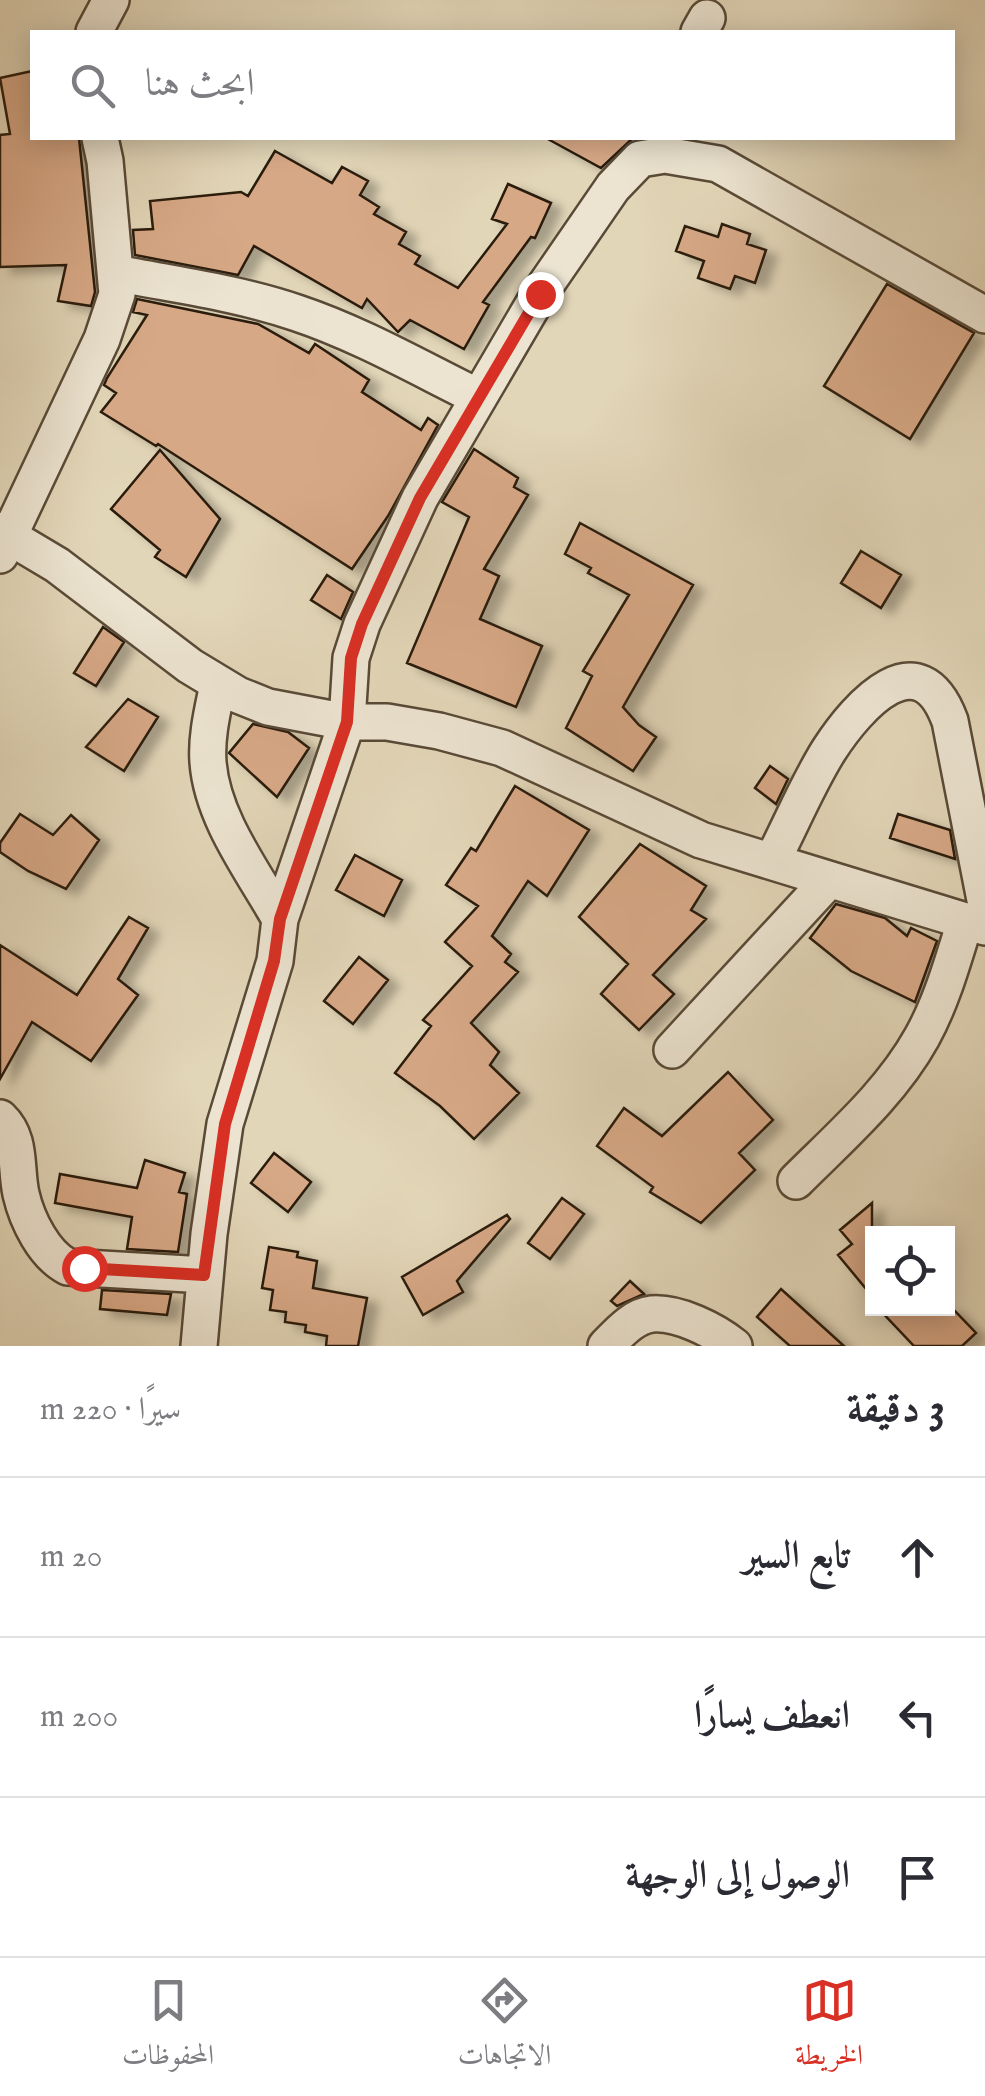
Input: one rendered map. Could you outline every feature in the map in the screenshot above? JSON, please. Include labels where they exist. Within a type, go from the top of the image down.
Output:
[{"type":"street","points":[[95,30],[111,0]]},
{"type":"street","points":[[101,140],[106,161],[116,294],[102,338],[4,541],[57,565],[190,666],[268,707],[347,722],[387,722],[439,730],[502,748],[700,840],[828,881],[978,916]]},
{"type":"street","points":[[199,1346],[204,1275],[225,1124],[274,961],[280,919],[347,722],[351,658],[362,624],[420,498],[478,397],[540,294],[641,148],[718,164],[985,315]]},
{"type":"street","points":[[116,274],[234,296],[297,313],[368,342],[478,397]]},
{"type":"street","points":[[772,861],[830,750],[863,708],[896,682],[920,682],[930,688],[943,704],[950,722],[978,916],[912,1052],[878,1099],[796,1181]]},
{"type":"street","points":[[218,684],[209,728],[208,763],[216,800],[280,919]]},
{"type":"street","points":[[672,1050],[828,881]]},
{"type":"street","points":[[0,1118],[11,1131],[16,1146],[20,1193],[27,1211],[50,1254],[59,1262],[68,1267],[204,1275]]},
{"type":"street","points":[[606,1346],[628,1324],[649,1314],[694,1324],[734,1346]]},
{"type":"building","points":[[30,71],[30,140],[79,140],[95,292],[91,306],[58,301],[66,265],[0,267],[0,135],[10,134],[0,78]]},
{"type":"building","points":[[550,140],[631,140],[601,168]]},
{"type":"building","points":[[275,151],[332,183],[342,167],[368,181],[360,195],[379,207],[374,214],[406,232],[399,244],[420,256],[415,264],[458,288],[507,224],[492,219],[508,184],[551,203],[535,238],[531,237],[483,302],[489,305],[464,349],[410,320],[398,332],[367,299],[362,308],[254,246],[238,275],[135,255],[133,230],[153,229],[150,201],[241,192],[248,196]]},
{"type":"building","points":[[722,224],[750,234],[747,244],[766,250],[755,283],[735,276],[730,289],[698,278],[704,261],[676,251],[685,226],[718,237]]},
{"type":"building","points":[[887,284],[974,333],[910,439],[824,386]]},
{"type":"building","points":[[137,299],[258,324],[309,353],[315,344],[369,380],[362,392],[421,430],[428,418],[438,425],[388,516],[352,569],[158,444],[101,412],[116,393],[104,385],[107,378],[147,315],[133,312]]},
{"type":"building","points":[[474,449],[518,478],[514,487],[528,495],[484,569],[499,576],[480,619],[542,646],[516,707],[407,663],[469,517],[442,502]]},
{"type":"building","points":[[160,450],[220,519],[186,577],[155,557],[160,550],[111,509]]},
{"type":"building","points":[[580,523],[693,585],[623,707],[656,737],[633,771],[566,728],[592,676],[583,671],[629,595],[588,573],[591,568],[565,554]]},
{"type":"building","points":[[861,551],[901,575],[881,608],[841,583]]},
{"type":"building","points":[[327,575],[353,592],[341,619],[311,600]]},
{"type":"building","points":[[103,627],[124,642],[96,686],[74,673]]},
{"type":"building","points":[[128,699],[158,717],[124,771],[86,747]]},
{"type":"building","points":[[253,724],[288,732],[309,748],[277,797],[229,753]]},
{"type":"building","points":[[770,766],[788,779],[776,804],[755,788]]},
{"type":"building","points":[[515,786],[589,830],[547,896],[528,881],[492,936],[511,954],[505,962],[518,972],[471,1023],[499,1052],[490,1065],[519,1093],[474,1139],[440,1106],[395,1073],[431,1026],[423,1020],[472,966],[445,942],[478,906],[446,885],[471,848],[476,851]]},
{"type":"building","points":[[20,814],[53,835],[71,815],[99,840],[66,889],[0,852],[0,843]]},
{"type":"building","points":[[898,814],[950,830],[955,859],[890,838]]},
{"type":"building","points":[[640,844],[706,886],[691,910],[706,919],[653,975],[674,994],[639,1030],[601,994],[628,964],[579,917]]},
{"type":"building","points":[[355,855],[402,880],[384,916],[336,890]]},
{"type":"building","points":[[836,904],[885,918],[907,936],[911,928],[937,941],[915,1002],[851,971],[810,938]]},
{"type":"building","points":[[129,917],[148,928],[118,979],[138,995],[91,1061],[32,1022],[0,1079],[0,945],[77,995]]},
{"type":"building","points":[[359,957],[388,980],[353,1024],[324,1001]]},
{"type":"building","points":[[728,1072],[773,1120],[739,1153],[755,1170],[701,1223],[650,1192],[653,1187],[597,1146],[624,1108],[662,1136]]},
{"type":"building","points":[[274,1153],[311,1182],[288,1212],[251,1183]]},
{"type":"building","points":[[145,1160],[185,1173],[179,1192],[187,1194],[178,1252],[127,1249],[132,1217],[55,1203],[60,1174],[137,1188]]},
{"type":"building","points":[[562,1198],[584,1214],[550,1259],[528,1243]]},
{"type":"building","points":[[872,1203],[872,1226],[865,1226],[865,1288],[838,1255],[852,1244],[840,1230]]},
{"type":"building","points":[[507,1215],[510,1219],[457,1281],[463,1292],[423,1315],[402,1277]]},
{"type":"building","points":[[269,1247],[298,1252],[297,1257],[317,1261],[313,1288],[367,1298],[358,1346],[326,1346],[327,1336],[305,1332],[306,1325],[285,1322],[286,1312],[270,1310],[273,1290],[262,1288]]},
{"type":"building","points":[[630,1281],[644,1294],[617,1306],[611,1301]]},
{"type":"building","points":[[781,1289],[844,1346],[790,1346],[757,1317]]},
{"type":"building","points":[[102,1290],[171,1294],[167,1315],[100,1309]]},
{"type":"building","points":[[955,1311],[976,1333],[962,1346],[914,1346],[886,1316],[955,1316]]},
{"type":"route","points":[[84,1268],[204,1275],[225,1124],[274,961],[280,919],[347,722],[351,658],[362,624],[420,498],[540,294]]}]
